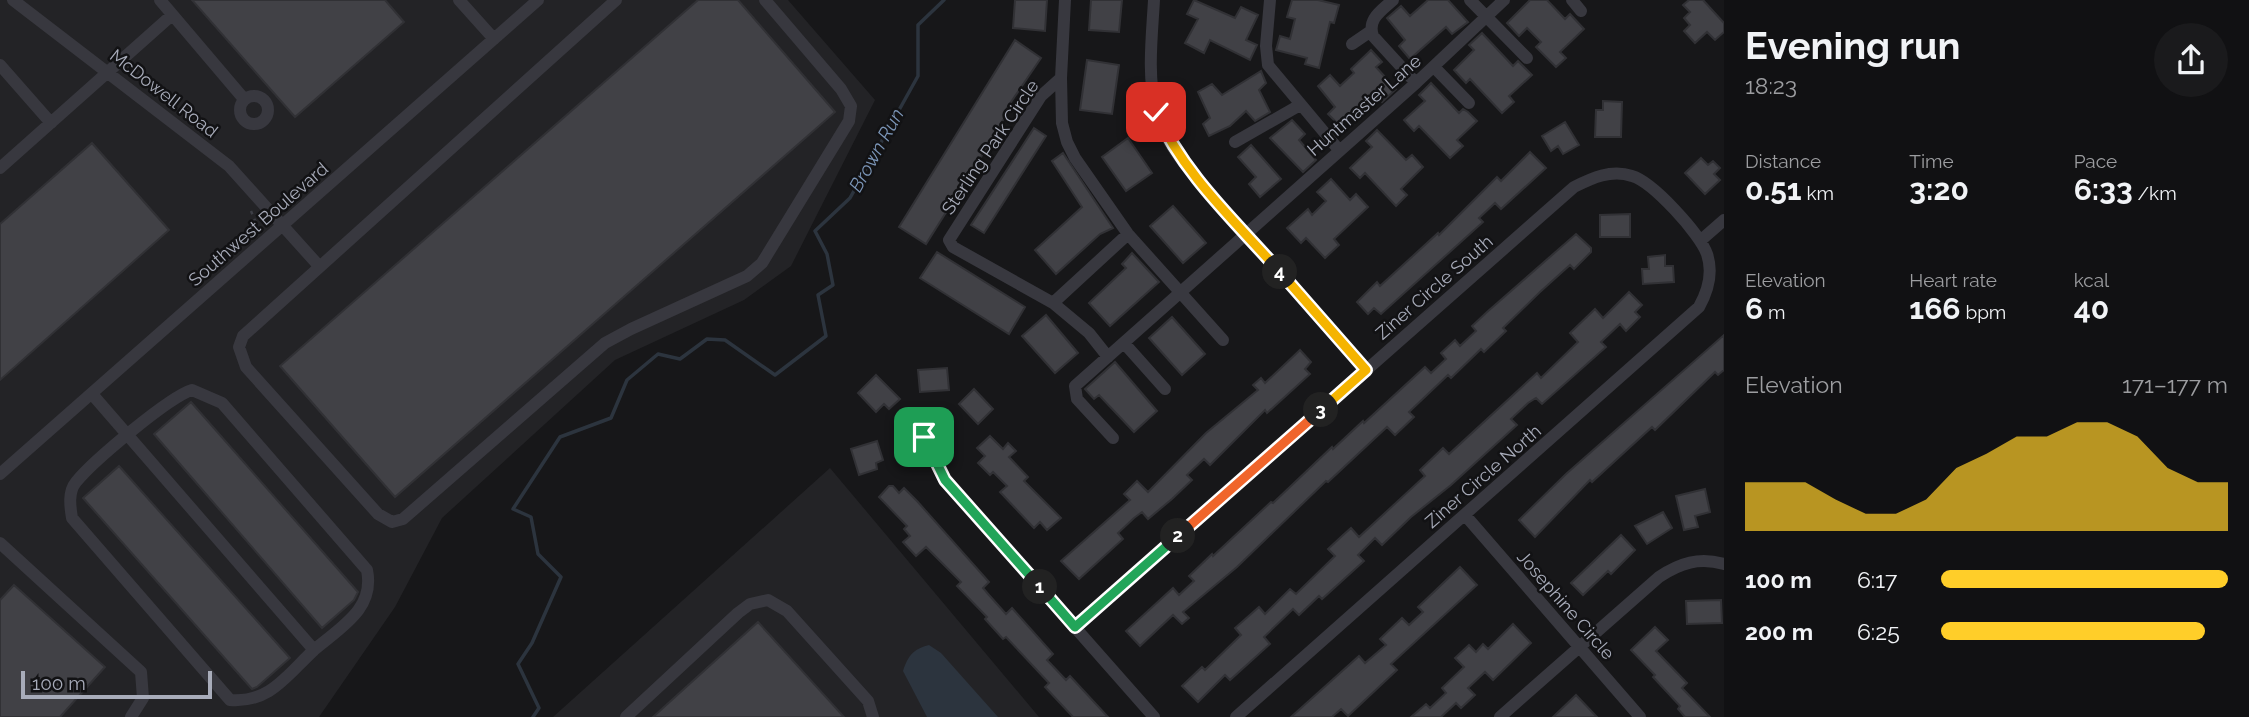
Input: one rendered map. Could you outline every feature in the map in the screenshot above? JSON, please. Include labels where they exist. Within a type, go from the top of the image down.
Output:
[{"type":"street","name":"McDowell Road","points":[[13,0],[229,166],[319,266]]},
{"type":"street","points":[[160,0],[244,99]]},
{"type":"street","points":[[459,0],[494,39]]},
{"type":"street","name":"Southwest Boulevard","points":[[0,474],[538,0]]},
{"type":"street","points":[[613,1],[243,336],[239,347],[246,366],[378,514],[392,522],[403,519],[605,343],[747,276],[762,264],[849,121],[851,106],[842,89],[765,0]]},
{"type":"street","name":"Sterling Park Circle","points":[[1065,0],[1061,78],[1062,123],[1067,142],[1128,234],[1223,340]]},
{"type":"street","points":[[1154,0],[1151,61],[1156,112],[1180,157],[1366,370]]},
{"type":"street","points":[[1270,0],[1266,46],[1268,65],[1339,150]]},
{"type":"street","points":[[1393,0],[1377,6],[1371,31],[1416,83]]},
{"type":"street","points":[[1470,0],[1527,58]]},
{"type":"street","name":"Huntmaster Lane","points":[[1245,233],[1434,67],[1504,0]]},
{"type":"street","points":[[1572,0],[1581,10]]},
{"type":"street","points":[[0,168],[172,15]]},
{"type":"street","points":[[1352,44],[1371,31]]},
{"type":"street","points":[[0,65],[51,123]]},
{"type":"street","points":[[1434,67],[1469,103]]},
{"type":"street","name":"Sterling Park Circle","points":[[1061,78],[1041,96],[949,240],[953,247],[1053,303],[1088,333],[1108,357]]},
{"type":"street","points":[[1235,142],[1300,105]]},
{"type":"street","name":"Ziner Circle South","points":[[1075,627],[1574,187],[1602,174],[1632,176],[1657,192],[1700,241]]},
{"type":"street","points":[[1700,241],[1724,220]]},
{"type":"street","points":[[1113,438],[1077,399],[1075,386],[1245,233]]},
{"type":"street","points":[[1053,303],[1128,234]]},
{"type":"street","name":"Ziner Circle North","points":[[1236,717],[1695,312],[1706,295],[1709,281],[1707,254],[1700,241]]},
{"type":"street","points":[[1124,343],[1165,388]]},
{"type":"street","points":[[192,390],[222,403],[367,570],[370,584],[367,601],[361,611],[314,650],[263,697],[248,701],[230,699],[72,518],[69,501],[75,483],[128,435],[180,394],[192,390]]},
{"type":"street","points":[[92,394],[314,650]]},
{"type":"street","points":[[924,437],[945,480],[1154,717]]},
{"type":"street","name":"Josephine Circle","points":[[1465,515],[1640,717]]},
{"type":"street","points":[[0,543],[141,672],[143,698],[131,717]]},
{"type":"street","points":[[1500,717],[1670,570],[1695,561],[1724,564]]},
{"type":"street","points":[[626,717],[738,612],[750,604],[768,600],[787,611],[868,701],[873,717]]},
{"type":"shaded area","points":[[0,0],[788,0],[875,100],[791,266],[744,300],[615,360],[442,518],[395,607],[319,717],[0,717]]},
{"type":"shaded area","points":[[830,468],[1039,717],[553,717]]},
{"type":"shaded area","points":[[929,645],[941,653],[998,717],[927,717],[903,671],[912,653]]},
{"type":"building","points":[[192,0],[385,0],[404,22],[295,117]]},
{"type":"building","points":[[698,0],[738,0],[835,112],[395,497],[280,366]]},
{"type":"building","points":[[1015,0],[1047,0],[1045,31],[1013,28]]},
{"type":"building","points":[[1091,0],[1122,0],[1119,32],[1089,30]]},
{"type":"building","points":[[1194,0],[1235,18],[1241,7],[1258,15],[1246,40],[1257,45],[1250,60],[1210,40],[1204,53],[1185,43],[1198,19],[1187,14]]},
{"type":"building","points":[[1292,0],[1318,0],[1339,5],[1334,23],[1330,22],[1319,68],[1305,64],[1307,58],[1276,50],[1280,36],[1290,39],[1295,19],[1287,17]]},
{"type":"building","points":[[1428,0],[1448,0],[1468,22],[1452,34],[1446,27],[1410,59],[1399,46],[1405,40],[1387,18],[1401,6],[1410,16]]},
{"type":"building","points":[[1530,0],[1547,0],[1565,19],[1570,14],[1584,29],[1560,52],[1566,58],[1556,67],[1536,47],[1541,42],[1527,28],[1519,36],[1507,23]]},
{"type":"building","points":[[1689,0],[1703,0],[1724,23],[1724,32],[1715,40],[1707,32],[1695,43],[1684,31],[1690,25],[1684,18],[1690,12],[1683,5]]},
{"type":"building","points":[[1482,33],[1513,66],[1518,61],[1532,75],[1509,96],[1514,102],[1502,113],[1470,79],[1466,83],[1454,70],[1474,50],[1469,45]]},
{"type":"building","points":[[1015,40],[1041,58],[1007,108],[1009,110],[926,244],[899,227]]},
{"type":"building","points":[[1371,50],[1382,62],[1376,67],[1396,89],[1382,102],[1376,96],[1341,127],[1328,114],[1335,107],[1318,86],[1330,75],[1340,86],[1354,73],[1351,69]]},
{"type":"building","points":[[1087,60],[1119,65],[1112,114],[1080,110]]},
{"type":"building","points":[[1261,71],[1266,83],[1259,90],[1270,112],[1255,121],[1246,111],[1230,126],[1209,136],[1203,124],[1210,118],[1198,92],[1212,84],[1222,95]]},
{"type":"building","points":[[1431,83],[1459,113],[1463,109],[1477,121],[1457,140],[1463,146],[1450,158],[1419,126],[1414,131],[1404,120],[1425,101],[1419,95]]},
{"type":"building","points":[[1603,101],[1622,102],[1621,137],[1595,137],[1596,110],[1603,110]]},
{"type":"building","points":[[1292,120],[1305,134],[1299,140],[1316,160],[1303,172],[1270,138]]},
{"type":"building","points":[[1565,122],[1579,145],[1563,154],[1558,146],[1551,151],[1542,136]]},
{"type":"building","points":[[1034,128],[1046,136],[984,233],[971,225]]},
{"type":"building","points":[[1377,130],[1406,160],[1412,155],[1423,167],[1401,189],[1407,195],[1396,206],[1365,173],[1360,178],[1350,168],[1372,147],[1366,141]]},
{"type":"building","points":[[1128,138],[1152,173],[1126,191],[1102,157]]},
{"type":"building","points":[[92,143],[169,230],[0,380],[0,224]]},
{"type":"building","points":[[1251,145],[1281,179],[1260,197],[1249,184],[1256,177],[1238,157]]},
{"type":"building","points":[[1530,152],[1546,168],[1501,209],[1495,203],[1479,218],[1483,222],[1381,314],[1374,308],[1368,314],[1357,302],[1377,282],[1380,286],[1438,233],[1439,235],[1497,177],[1501,181]]},
{"type":"building","points":[[1063,153],[1113,228],[1100,234],[1056,274],[1035,250],[1082,207],[1052,161]]},
{"type":"building","points":[[1701,158],[1708,165],[1713,161],[1720,168],[1714,174],[1720,180],[1705,194],[1685,173]]},
{"type":"building","points":[[1331,179],[1350,200],[1356,194],[1368,207],[1334,239],[1339,245],[1325,258],[1306,238],[1301,243],[1287,228],[1308,209],[1312,215],[1326,201],[1317,192]]},
{"type":"building","points":[[1173,206],[1206,243],[1183,263],[1150,226]]},
{"type":"building","points":[[1630,214],[1630,237],[1600,237],[1600,215]]},
{"type":"building","points":[[1576,234],[1591,248],[1591,252],[1574,269],[1570,265],[1503,328],[1506,331],[1484,352],[1481,349],[1451,378],[1448,375],[1409,412],[1414,417],[1395,435],[1387,427],[1326,481],[1237,567],[1183,612],[1189,618],[1182,624],[1173,615],[1140,646],[1126,631],[1173,588],[1179,595],[1194,581],[1189,576],[1212,554],[1213,556],[1332,447],[1333,449],[1363,421],[1364,423],[1425,367],[1431,373],[1446,359],[1441,353],[1455,340],[1460,346],[1476,331],[1472,326]]},
{"type":"building","points":[[937,252],[1025,307],[1009,334],[920,278]]},
{"type":"building","points":[[1132,253],[1159,282],[1110,326],[1089,303],[1126,268],[1122,264]]},
{"type":"building","points":[[1665,255],[1665,266],[1673,266],[1674,282],[1643,284],[1642,269],[1649,269],[1648,257]]},
{"type":"building","points":[[1629,292],[1642,305],[1635,312],[1640,317],[1626,331],[1620,324],[1601,342],[1606,347],[1542,404],[1536,398],[1528,403],[1511,419],[1517,425],[1382,545],[1375,538],[1358,555],[1364,561],[1322,599],[1319,596],[1299,615],[1293,609],[1264,637],[1270,644],[1230,680],[1225,675],[1198,702],[1182,686],[1202,667],[1205,670],[1241,635],[1235,628],[1259,607],[1265,614],[1290,589],[1296,594],[1335,556],[1328,549],[1351,528],[1359,537],[1425,476],[1420,470],[1443,448],[1449,454],[1537,373],[1541,378],[1578,342],[1570,333],[1595,309],[1603,318]]},
{"type":"building","points":[[1046,315],[1078,353],[1055,373],[1022,336]]},
{"type":"building","points":[[1172,317],[1205,354],[1182,375],[1149,338]]},
{"type":"building","points":[[1724,335],[1724,370],[1718,375],[1715,372],[1655,430],[1652,427],[1592,482],[1590,480],[1535,537],[1519,520],[1566,474]]},
{"type":"building","points":[[1300,350],[1311,362],[1305,369],[1310,374],[1267,413],[1265,410],[1210,465],[1204,459],[1187,475],[1192,480],[1172,499],[1148,519],[1142,512],[1134,518],[1118,533],[1123,539],[1079,579],[1061,561],[1130,500],[1124,494],[1137,481],[1148,492],[1206,433],[1258,390],[1253,385],[1261,378],[1265,383]]},
{"type":"building","points":[[1115,362],[1157,411],[1134,432],[1099,395],[1094,399],[1085,389]]},
{"type":"building","points":[[947,368],[949,390],[920,392],[918,370]]},
{"type":"building","points":[[876,375],[900,399],[889,409],[884,404],[876,412],[858,393]]},
{"type":"building","points":[[974,389],[993,409],[978,424],[959,404]]},
{"type":"building","points":[[191,402],[358,592],[354,600],[322,628],[154,434]]},
{"type":"building","points":[[990,436],[1003,449],[1008,443],[1016,451],[1009,457],[1028,477],[1024,481],[1061,518],[1047,530],[1040,522],[1034,528],[1000,492],[1007,486],[993,472],[990,475],[978,463],[985,456],[977,448]]},
{"type":"building","points":[[877,441],[883,460],[876,463],[877,469],[859,475],[851,449]]},
{"type":"building","points":[[119,466],[290,658],[257,687],[252,689],[83,498]]},
{"type":"building","points":[[889,486],[893,486],[899,493],[904,488],[917,501],[989,582],[983,588],[989,595],[1006,614],[1012,608],[1053,654],[1047,660],[1066,680],[1070,676],[1108,717],[1073,717],[1045,687],[1049,683],[1006,637],[1003,639],[985,619],[987,617],[957,586],[961,582],[926,547],[916,556],[903,542],[910,536],[904,529],[907,526],[879,497]]},
{"type":"building","points":[[1705,489],[1710,512],[1695,516],[1698,527],[1684,530],[1676,496]]},
{"type":"building","points":[[1663,512],[1672,528],[1647,544],[1635,526]]},
{"type":"building","points":[[1621,535],[1635,550],[1611,574],[1608,571],[1583,595],[1571,583]]},
{"type":"building","points":[[1460,567],[1477,585],[1391,664],[1397,670],[1348,716],[1341,709],[1332,717],[1291,717],[1359,656],[1365,663],[1386,645],[1380,639],[1402,618],[1409,625],[1423,612],[1418,607]]},
{"type":"building","points":[[14,585],[105,667],[60,717],[0,717],[0,600]]},
{"type":"building","points":[[1721,600],[1722,623],[1687,624],[1686,601]]},
{"type":"building","points":[[758,622],[844,717],[653,717]]},
{"type":"building","points":[[1513,624],[1531,643],[1493,680],[1485,672],[1468,688],[1475,695],[1461,708],[1456,703],[1441,717],[1411,717],[1426,704],[1430,708],[1446,693],[1442,688],[1464,667],[1455,658],[1469,645],[1476,652],[1483,644],[1488,649]]},
{"type":"building","points":[[1655,627],[1668,640],[1656,651],[1687,683],[1682,688],[1710,717],[1685,717],[1678,709],[1680,706],[1631,650]]},
{"type":"building","points":[[1576,695],[1597,717],[1553,717]]},
{"type":"waterway","name":"Brown Run","points":[[533,717],[539,708],[518,664],[532,643],[561,577],[538,554],[531,517],[513,509],[560,437],[611,418],[627,380],[658,354],[680,359],[707,339],[725,340],[775,375],[826,336],[818,295],[833,285],[827,254],[815,231],[850,198],[918,76],[918,25],[944,0]]},
{"type":"route","points":[[924,437],[945,480],[1075,627],[1366,370],[1193,174],[1166,135],[1156,112]]}]
